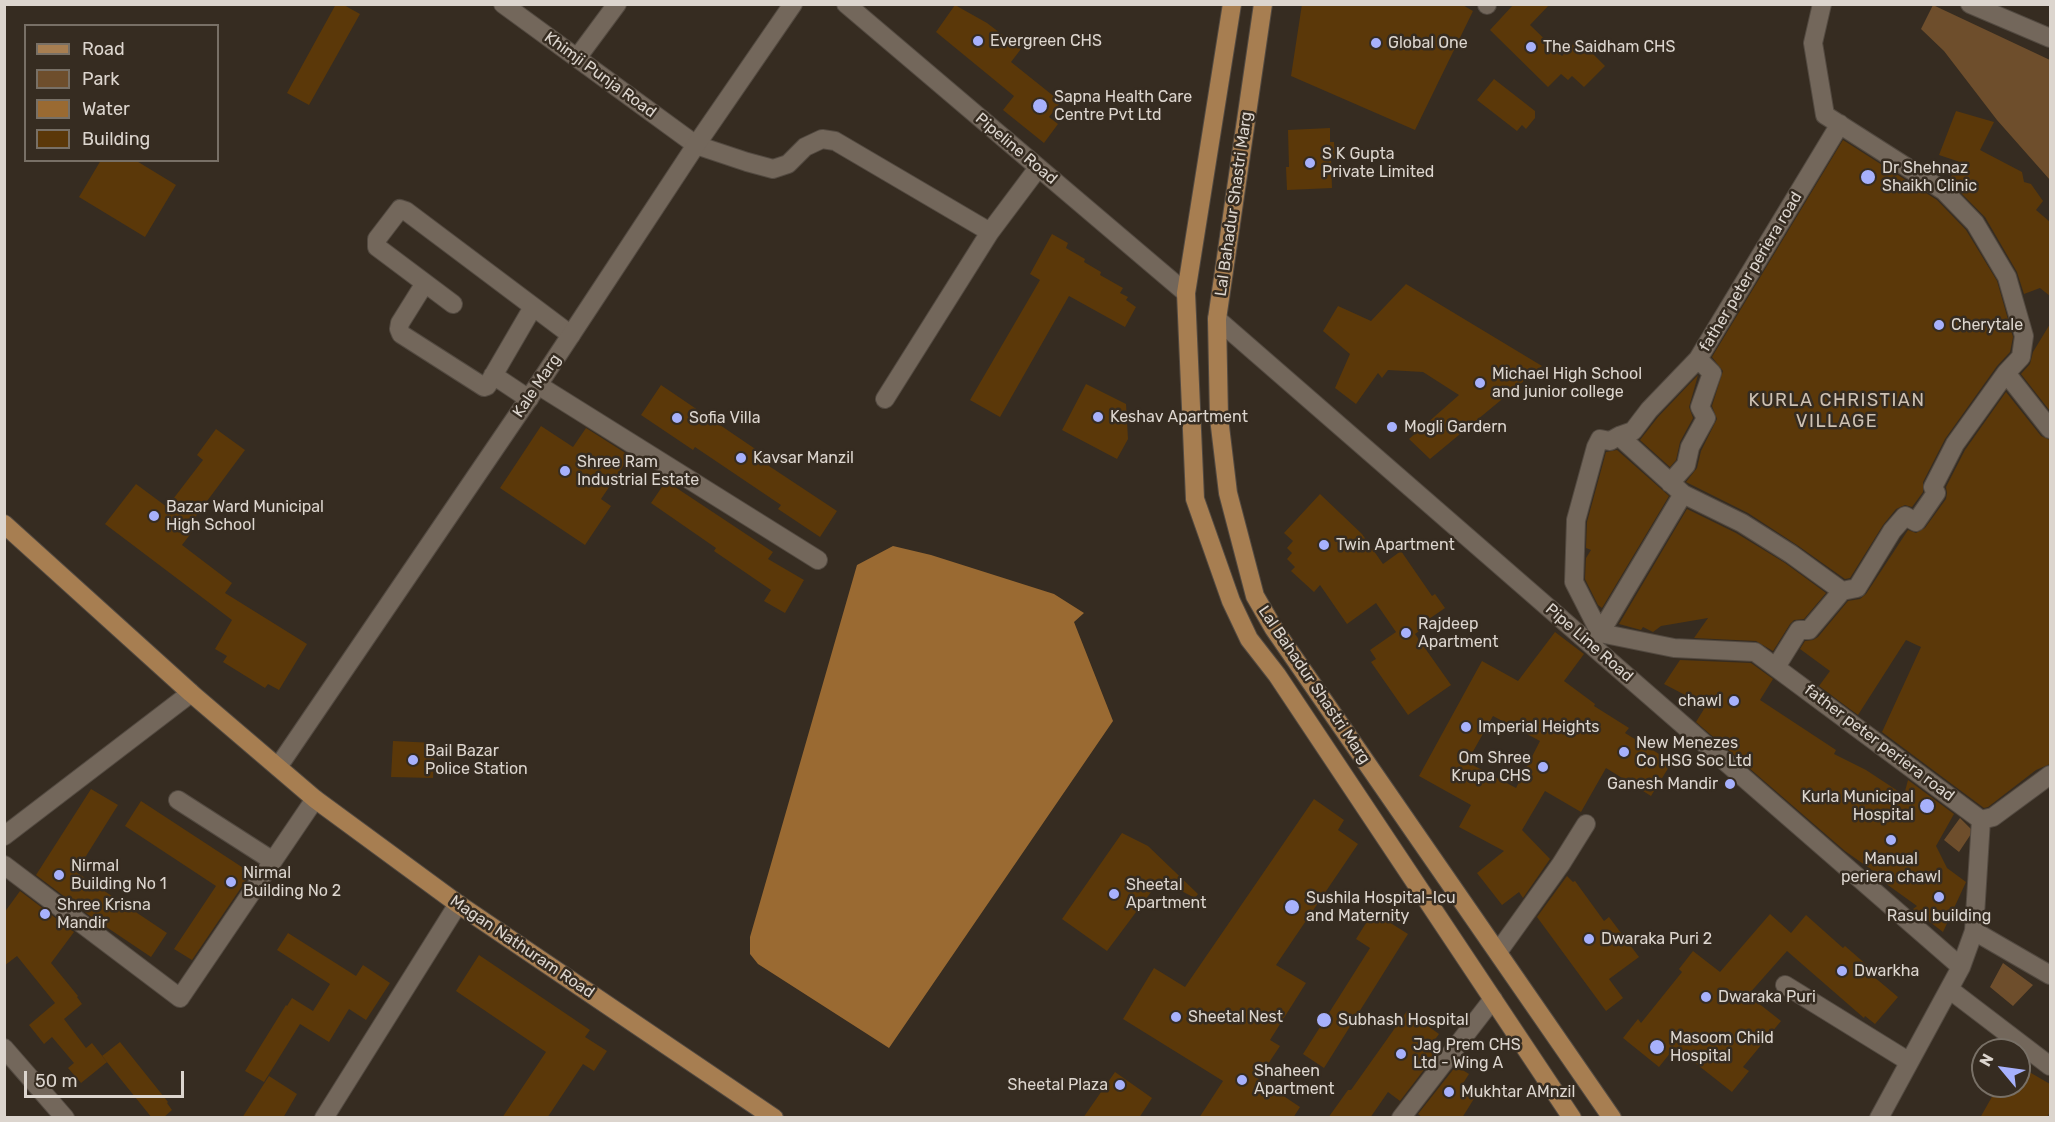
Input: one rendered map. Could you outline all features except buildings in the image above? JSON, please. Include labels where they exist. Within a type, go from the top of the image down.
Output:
[{"type":"main road","name":"Lal Bahadur Shastri Marg","points":[[1232,4],[1186,293],[1195,499],[1231,601],[1249,639],[1277,675],[1572,1118]]},
{"type":"main road","name":"Lal Bahadur Shastri Marg","points":[[1263,4],[1217,319],[1219,418],[1228,492],[1255,596],[1274,628],[1612,1118]]},
{"type":"main road","name":"Magan Nathuram Road","points":[[4,524],[191,693],[315,799],[458,904],[774,1118]]},
{"type":"street","name":"Khimji Punja Road","points":[[503,4],[696,145],[773,169],[788,164],[805,147],[822,139],[835,141],[990,232]]},
{"type":"street","points":[[577,58],[616,4]]},
{"type":"street","name":"Kale Marg","points":[[278,766],[533,392],[696,145],[793,4]]},
{"type":"street","name":"Pipeline Road","points":[[846,4],[1186,293]]},
{"type":"street","points":[[1776,667],[1799,630],[1809,630],[1842,591],[1857,588],[1892,531],[1905,516],[1916,522],[1936,494],[1933,487],[1959,437],[2021,357],[2024,336],[2007,277],[1975,223],[1944,191],[1825,115],[1813,43],[1822,4]]},
{"type":"street","points":[[1970,4],[2050,38]]},
{"type":"street","name":"father peter periera road","points":[[1840,124],[1698,359],[1712,373],[1700,407],[1706,418],[1690,447],[1686,465],[1676,489],[1600,633],[1674,648],[1755,652],[1982,820]]},
{"type":"street","points":[[885,399],[990,232],[1038,168]]},
{"type":"street","points":[[453,304],[377,247],[377,239],[400,209],[406,211],[570,336]]},
{"type":"street","points":[[425,283],[400,323],[401,334],[480,385],[487,386],[533,307]]},
{"type":"street","name":"Pipe Line Road","points":[[1217,319],[1961,967]]},
{"type":"street","points":[[1600,633],[1574,582],[1576,520],[1596,447],[1600,439],[1610,441],[1633,431],[1649,410],[1698,359]]},
{"type":"street","points":[[2006,374],[2050,429]]},
{"type":"street","points":[[493,375],[533,392],[818,560]]},
{"type":"street","points":[[1619,436],[1676,489],[1742,523],[1791,554],[1842,591]]},
{"type":"street","points":[[4,836],[191,693]]},
{"type":"street","points":[[1879,1118],[1961,967],[1974,931],[1982,820],[1993,817],[2050,775]]},
{"type":"street","points":[[4,865],[180,998],[315,799]]},
{"type":"street","points":[[178,800],[273,861]]},
{"type":"street","points":[[1498,952],[1561,864],[1586,824]]},
{"type":"street","points":[[324,1118],[458,904]]},
{"type":"street","points":[[1974,931],[2050,975]]},
{"type":"street","points":[[1785,984],[1908,1061]]},
{"type":"street","points":[[1949,989],[2050,1066]]},
{"type":"street","points":[[1401,1118],[1493,999]]},
{"type":"street","points":[[4,1048],[65,1118]]},
{"type":"green space","points":[[1933,5],[2050,60],[2050,180],[1997,120],[1944,51],[1921,29]]},
{"type":"green space","points":[[1960,818],[1973,831],[1959,852],[1944,840]]},
{"type":"green space","points":[[2003,963],[2033,985],[2013,1006],[1990,987]]},
{"type":"water","points":[[893,546],[931,555],[1054,594],[1084,613],[1074,622],[1113,721],[889,1048],[758,964],[750,954],[750,937],[857,565]]},
{"type":"place","name":"Evergreen CHS","points":[[978,41]]},
{"type":"place","name":"Global One","points":[[1376,43]]},
{"type":"place","name":"The Saidham CHS","points":[[1531,47]]},
{"type":"place","name":"Sapna Health Care Centre Pvt Ltd","points":[[1040,106]]},
{"type":"place","name":"S K Gupta Private Limited","points":[[1310,163]]},
{"type":"place","name":"Dr Shehnaz Shaikh Clinic","points":[[1868,177]]},
{"type":"place","name":"Cherytale","points":[[1939,325]]},
{"type":"place","name":"Michael High School and junior college","points":[[1480,383]]},
{"type":"place","name":"Keshav Apartment","points":[[1098,417]]},
{"type":"place","name":"Sofia Villa","points":[[677,418]]},
{"type":"place","name":"Mogli Gardern","points":[[1392,427]]},
{"type":"place","name":"Kavsar Manzil","points":[[741,458]]},
{"type":"place","name":"Shree Ram Industrial Estate","points":[[565,471]]},
{"type":"place","name":"Bazar Ward Municipal High School","points":[[154,516]]},
{"type":"place","name":"Twin Apartment","points":[[1324,545]]},
{"type":"place","name":"Rajdeep Apartment","points":[[1406,633]]},
{"type":"place","name":"chawl","points":[[1734,701]]},
{"type":"place","name":"Imperial Heights","points":[[1466,727]]},
{"type":"place","name":"New Menezes Co HSG Soc Ltd","points":[[1624,752]]},
{"type":"place","name":"Bail Bazar Police Station","points":[[413,760]]},
{"type":"place","name":"Om Shree Krupa CHS","points":[[1543,767]]},
{"type":"place","name":"Ganesh Mandir","points":[[1730,784]]},
{"type":"place","name":"Kurla Municipal Hospital","points":[[1927,806]]},
{"type":"place","name":"Manual periera chawl","points":[[1891,840]]},
{"type":"place","name":"Nirmal Building No 1","points":[[59,875]]},
{"type":"place","name":"Nirmal Building No 2","points":[[231,882]]},
{"type":"place","name":"Sheetal Apartment","points":[[1114,894]]},
{"type":"place","name":"Rasul building","points":[[1939,897]]},
{"type":"place","name":"Sushila Hospital-Icu and Maternity","points":[[1292,907]]},
{"type":"place","name":"Shree Krisna Mandir","points":[[45,914]]},
{"type":"place","name":"Dwaraka Puri 2","points":[[1589,939]]},
{"type":"place","name":"Dwarkha","points":[[1842,971]]},
{"type":"place","name":"Dwaraka Puri","points":[[1706,997]]},
{"type":"place","name":"Sheetal Nest","points":[[1176,1017]]},
{"type":"place","name":"Subhash Hospital","points":[[1324,1020]]},
{"type":"place","name":"Masoom Child Hospital","points":[[1657,1047]]},
{"type":"place","name":"Jag Prem CHS Ltd - Wing A","points":[[1401,1054]]},
{"type":"place","name":"Shaheen Apartment","points":[[1242,1080]]},
{"type":"place","name":"Sheetal Plaza","points":[[1120,1085]]},
{"type":"place","name":"Mukhtar AMnzil","points":[[1449,1092]]},
{"type":"district","name":"KURLA CHRISTIAN VILLAGE","points":[[1837,411]]}]
